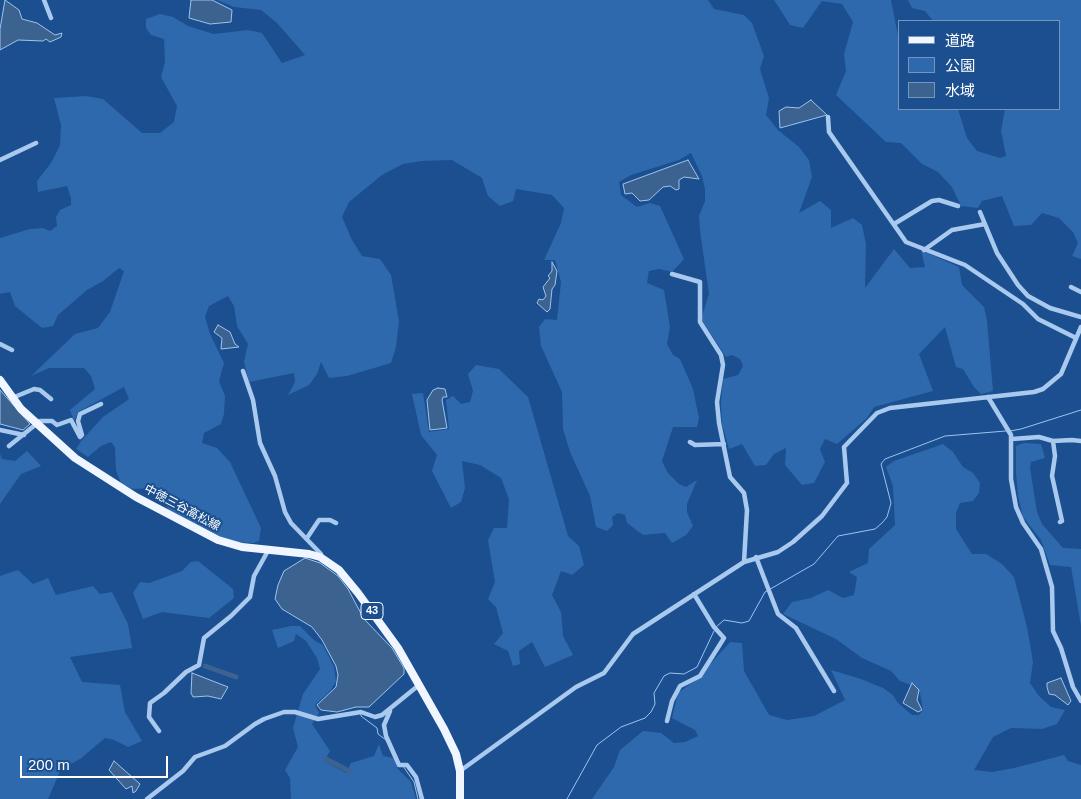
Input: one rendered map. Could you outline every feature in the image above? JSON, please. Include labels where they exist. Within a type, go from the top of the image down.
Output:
[{"type":"main road","name":"中徳三谷高松線","points":[[0,380],[12,398],[36,424],[75,458],[102,476],[189,526],[218,540],[242,546],[298,552],[320,557],[339,570],[358,592],[398,648],[450,740],[460,770],[460,799]]},
{"type":"street","points":[[44,0],[51,18]]},
{"type":"street","points":[[828,116],[829,132],[906,242],[965,265],[1023,304],[1038,319],[1076,338]]},
{"type":"street","points":[[0,160],[36,143]]},
{"type":"street","points":[[894,224],[932,201],[939,200],[958,206]]},
{"type":"street","points":[[980,212],[1006,268],[1028,296],[1050,308],[1081,317]]},
{"type":"street","points":[[924,250],[952,230],[985,224]]},
{"type":"street","points":[[672,274],[700,282],[700,322],[721,355],[723,365],[717,402],[730,477],[744,494],[747,510],[744,562]]},
{"type":"street","points":[[1071,287],[1081,292]]},
{"type":"street","points":[[1023,304],[1028,296]]},
{"type":"street","points":[[460,770],[569,692],[604,673],[633,634],[744,562],[785,548],[822,516],[847,483],[844,447],[877,413],[890,408],[1034,392],[1051,385],[1061,374],[1081,327]]},
{"type":"street","points":[[0,344],[12,350]]},
{"type":"street","points":[[243,372],[258,419],[260,443],[286,512],[291,523],[321,554],[320,557]]},
{"type":"street","points":[[12,398],[34,389],[40,390],[51,399]]},
{"type":"street","points":[[988,397],[1012,439],[1012,479],[1016,507],[1041,549],[1052,587],[1053,631],[1061,648],[1073,687],[1081,701]]},
{"type":"street","points":[[8,446],[36,424],[46,421],[57,425],[71,420],[80,437],[82,435],[78,421],[80,414],[101,404]]},
{"type":"street","points":[[0,430],[24,435]]},
{"type":"street","points":[[1012,439],[1039,437],[1053,441],[1072,440],[1081,442]]},
{"type":"street","points":[[1053,441],[1055,456],[1052,476],[1062,521],[1060,522]]},
{"type":"street","points":[[690,442],[695,445],[724,444]]},
{"type":"street","points":[[307,538],[319,520],[330,520],[336,523]]},
{"type":"street","points":[[159,731],[149,717],[150,703],[164,693],[186,672],[199,665],[204,638],[231,616],[250,597],[254,576],[269,550]]},
{"type":"street","points":[[756,557],[778,614],[796,628],[834,691]]},
{"type":"street","points":[[667,722],[672,701],[680,686],[700,676],[724,638],[716,630],[694,594]]},
{"type":"street","points":[[147,799],[183,771],[195,757],[225,746],[254,724],[264,719],[294,712],[318,719],[361,712],[375,717],[391,710],[420,684]]},
{"type":"street","points":[[391,710],[384,724],[386,736],[399,764],[407,765],[416,777],[422,799]]},
{"type":"green space","points":[[217,0],[708,0],[714,9],[744,15],[752,23],[764,56],[760,69],[769,98],[766,115],[778,130],[799,147],[809,160],[812,177],[799,213],[820,201],[831,210],[831,228],[853,218],[862,225],[866,244],[865,288],[894,249],[910,268],[925,267],[921,250],[959,267],[962,285],[984,307],[993,391],[981,394],[974,387],[963,369],[956,367],[945,327],[919,354],[933,391],[874,407],[867,418],[837,444],[825,439],[820,449],[825,462],[814,483],[802,485],[785,465],[786,448],[774,454],[766,465],[755,466],[742,444],[729,449],[722,424],[723,379],[738,375],[743,366],[740,359],[732,355],[726,357],[701,319],[709,294],[699,216],[705,201],[705,189],[702,176],[691,153],[679,160],[631,175],[619,182],[621,195],[637,207],[650,203],[660,206],[684,259],[672,272],[659,269],[649,271],[647,283],[664,290],[670,327],[667,344],[673,355],[680,359],[693,389],[699,418],[697,427],[673,427],[662,461],[668,473],[679,484],[686,487],[697,480],[687,504],[687,512],[693,526],[686,535],[672,543],[665,533],[643,535],[627,523],[625,515],[618,513],[612,517],[613,525],[607,531],[596,527],[590,496],[570,452],[563,429],[562,392],[541,346],[539,327],[545,319],[557,320],[561,282],[555,260],[544,260],[561,223],[564,208],[552,195],[516,189],[513,201],[500,206],[488,196],[482,178],[452,160],[403,164],[382,175],[349,202],[342,217],[352,240],[362,256],[380,259],[391,275],[399,321],[396,347],[391,363],[347,376],[329,378],[321,362],[317,374],[309,385],[288,395],[295,382],[294,373],[249,382],[244,362],[248,344],[237,326],[234,306],[228,296],[209,306],[205,317],[210,334],[224,363],[219,381],[225,396],[224,414],[221,424],[204,433],[202,443],[217,448],[230,462],[261,528],[259,541],[253,543],[232,542],[215,536],[168,509],[157,488],[132,489],[121,483],[116,471],[115,447],[111,442],[101,446],[88,457],[76,449],[103,417],[129,399],[124,387],[78,412],[74,421],[70,410],[95,389],[91,376],[84,368],[49,368],[31,376],[75,334],[98,328],[110,312],[124,271],[119,268],[103,281],[87,290],[58,315],[53,326],[42,328],[15,306],[10,292],[0,294],[0,238],[30,229],[43,228],[50,231],[57,226],[56,217],[60,210],[71,205],[67,186],[38,192],[37,181],[51,163],[60,145],[61,125],[54,98],[86,96],[103,99],[142,133],[160,133],[174,122],[177,106],[161,77],[165,62],[164,39],[151,35],[146,28],[146,19],[160,14],[173,17],[188,26],[214,34],[248,30],[262,33],[282,63],[305,55],[277,23],[261,10],[234,7]]},
{"type":"green space","points":[[774,0],[891,0],[898,36],[898,110],[958,110],[967,138],[977,151],[1000,158],[1006,156],[1001,131],[1005,110],[1061,110],[1061,20],[932,20],[925,11],[912,8],[908,0],[1081,0],[1081,259],[1072,256],[1078,243],[1073,232],[1059,218],[1042,213],[1031,225],[1014,226],[1002,196],[982,201],[978,208],[961,206],[952,187],[938,172],[922,164],[901,143],[886,142],[836,95],[846,71],[844,54],[853,22],[842,4],[822,1],[803,28],[790,25]]},
{"type":"green space","points":[[476,365],[499,369],[528,397],[568,536],[579,546],[584,565],[572,575],[561,571],[552,595],[561,612],[563,636],[573,655],[545,667],[532,642],[519,651],[520,664],[513,666],[508,651],[494,644],[503,633],[496,607],[488,599],[495,582],[488,540],[494,528],[507,528],[509,499],[501,478],[480,465],[462,461],[465,488],[461,502],[451,508],[432,471],[437,455],[421,435],[412,394],[423,393],[429,432],[449,429],[446,400],[453,396],[461,404],[470,402],[473,391],[468,374]]},
{"type":"green space","points":[[1024,443],[1041,444],[1045,458],[1031,462],[1030,468],[1037,512],[1042,524],[1063,548],[1081,549],[1081,626],[1071,567],[1050,565],[1041,540],[1023,517],[1018,496],[1016,446]]},
{"type":"green space","points":[[943,444],[953,452],[963,467],[973,473],[980,483],[979,493],[973,501],[960,503],[956,513],[956,529],[972,554],[986,554],[1002,564],[1014,577],[1027,627],[1033,662],[1030,683],[1039,696],[1051,707],[1065,710],[1057,724],[1042,729],[1011,728],[993,737],[974,770],[992,772],[1064,755],[1068,761],[1081,765],[1081,799],[592,799],[614,767],[620,750],[643,731],[661,733],[674,743],[685,742],[698,736],[695,730],[672,718],[678,693],[697,679],[730,642],[742,643],[744,671],[769,715],[787,720],[814,716],[845,700],[831,670],[883,688],[893,695],[897,702],[912,715],[919,715],[923,710],[920,693],[916,687],[900,681],[891,671],[862,658],[836,639],[783,614],[792,602],[811,598],[828,590],[843,598],[854,595],[857,577],[849,572],[868,563],[869,549],[895,525],[893,486],[886,467],[894,461]]},
{"type":"green space","points":[[27,451],[41,466],[21,474],[0,504],[0,454],[2,459],[15,461]]},
{"type":"green space","points":[[198,561],[233,589],[234,598],[209,618],[162,612],[143,619],[133,593],[140,582],[149,583],[182,571],[191,562]]},
{"type":"green space","points":[[18,570],[33,584],[48,578],[56,595],[93,586],[100,594],[112,592],[128,624],[132,648],[70,657],[82,682],[120,685],[125,712],[142,741],[128,747],[105,738],[80,759],[61,769],[48,799],[0,799],[0,576]]},
{"type":"green space","points":[[300,626],[315,641],[323,645],[334,667],[336,681],[331,690],[315,705],[319,713],[312,724],[330,751],[324,761],[346,773],[351,763],[374,756],[379,744],[383,756],[393,758],[398,769],[411,782],[416,799],[291,799],[290,778],[285,770],[298,747],[293,728],[303,694],[320,669],[317,658],[306,641],[296,634],[294,641],[278,648],[272,630]]},
{"type":"water","points":[[5,0],[19,10],[22,19],[37,23],[55,35],[62,33],[61,37],[50,42],[46,39],[43,41],[18,40],[0,50],[0,29]]},
{"type":"water","points":[[191,0],[212,0],[232,10],[231,22],[210,24],[189,18]]},
{"type":"water","points":[[811,100],[827,115],[780,128],[779,111],[786,107],[799,108]]},
{"type":"water","points":[[688,160],[699,179],[684,177],[679,180],[679,189],[676,190],[670,186],[663,187],[649,200],[640,201],[632,193],[625,194],[623,184]]},
{"type":"water","points":[[552,262],[557,271],[555,285],[552,289],[550,309],[547,312],[537,303],[539,299],[543,300],[546,296],[543,287],[550,278],[548,276],[552,271]]},
{"type":"water","points":[[218,325],[230,332],[235,344],[239,347],[221,349],[222,338],[214,332]]},
{"type":"water","points":[[438,388],[445,389],[447,397],[443,397],[442,400],[447,428],[430,430],[427,400],[433,390]]},
{"type":"water","points":[[0,390],[30,424],[23,430],[0,424]]},
{"type":"water","points":[[305,558],[320,563],[338,576],[348,589],[364,619],[392,648],[404,668],[404,674],[369,707],[356,707],[337,712],[321,710],[317,705],[336,687],[338,675],[336,666],[322,640],[312,627],[282,609],[275,599],[284,571]]},
{"type":"water","points":[[192,673],[228,687],[221,699],[208,696],[193,697],[191,693]]},
{"type":"water","points":[[1061,678],[1071,701],[1068,705],[1055,695],[1049,694],[1047,687],[1047,683]]},
{"type":"water","points":[[912,683],[919,690],[917,700],[922,710],[918,712],[903,703]]},
{"type":"water","points":[[114,761],[140,784],[133,793],[132,786],[126,789],[109,770]]},
{"type":"waterway","points":[[1010,431],[1081,410]]},
{"type":"waterway","points":[[716,627],[724,620],[742,623],[749,621],[765,592],[814,564],[838,536],[875,529],[882,523],[887,517],[891,503],[881,464],[885,459],[945,436],[1006,431]]},
{"type":"waterway","points":[[567,799],[597,745],[621,727],[645,718],[655,704],[654,693],[664,676],[670,673],[684,674],[697,667],[714,631]]},
{"type":"waterway","points":[[205,666],[236,677]]},
{"type":"waterway","points":[[361,713],[361,716],[377,728],[378,734],[386,740]]},
{"type":"waterway","points":[[326,759],[349,771]]},
{"type":"waterway","points":[[403,766],[414,782],[418,799]]}]
